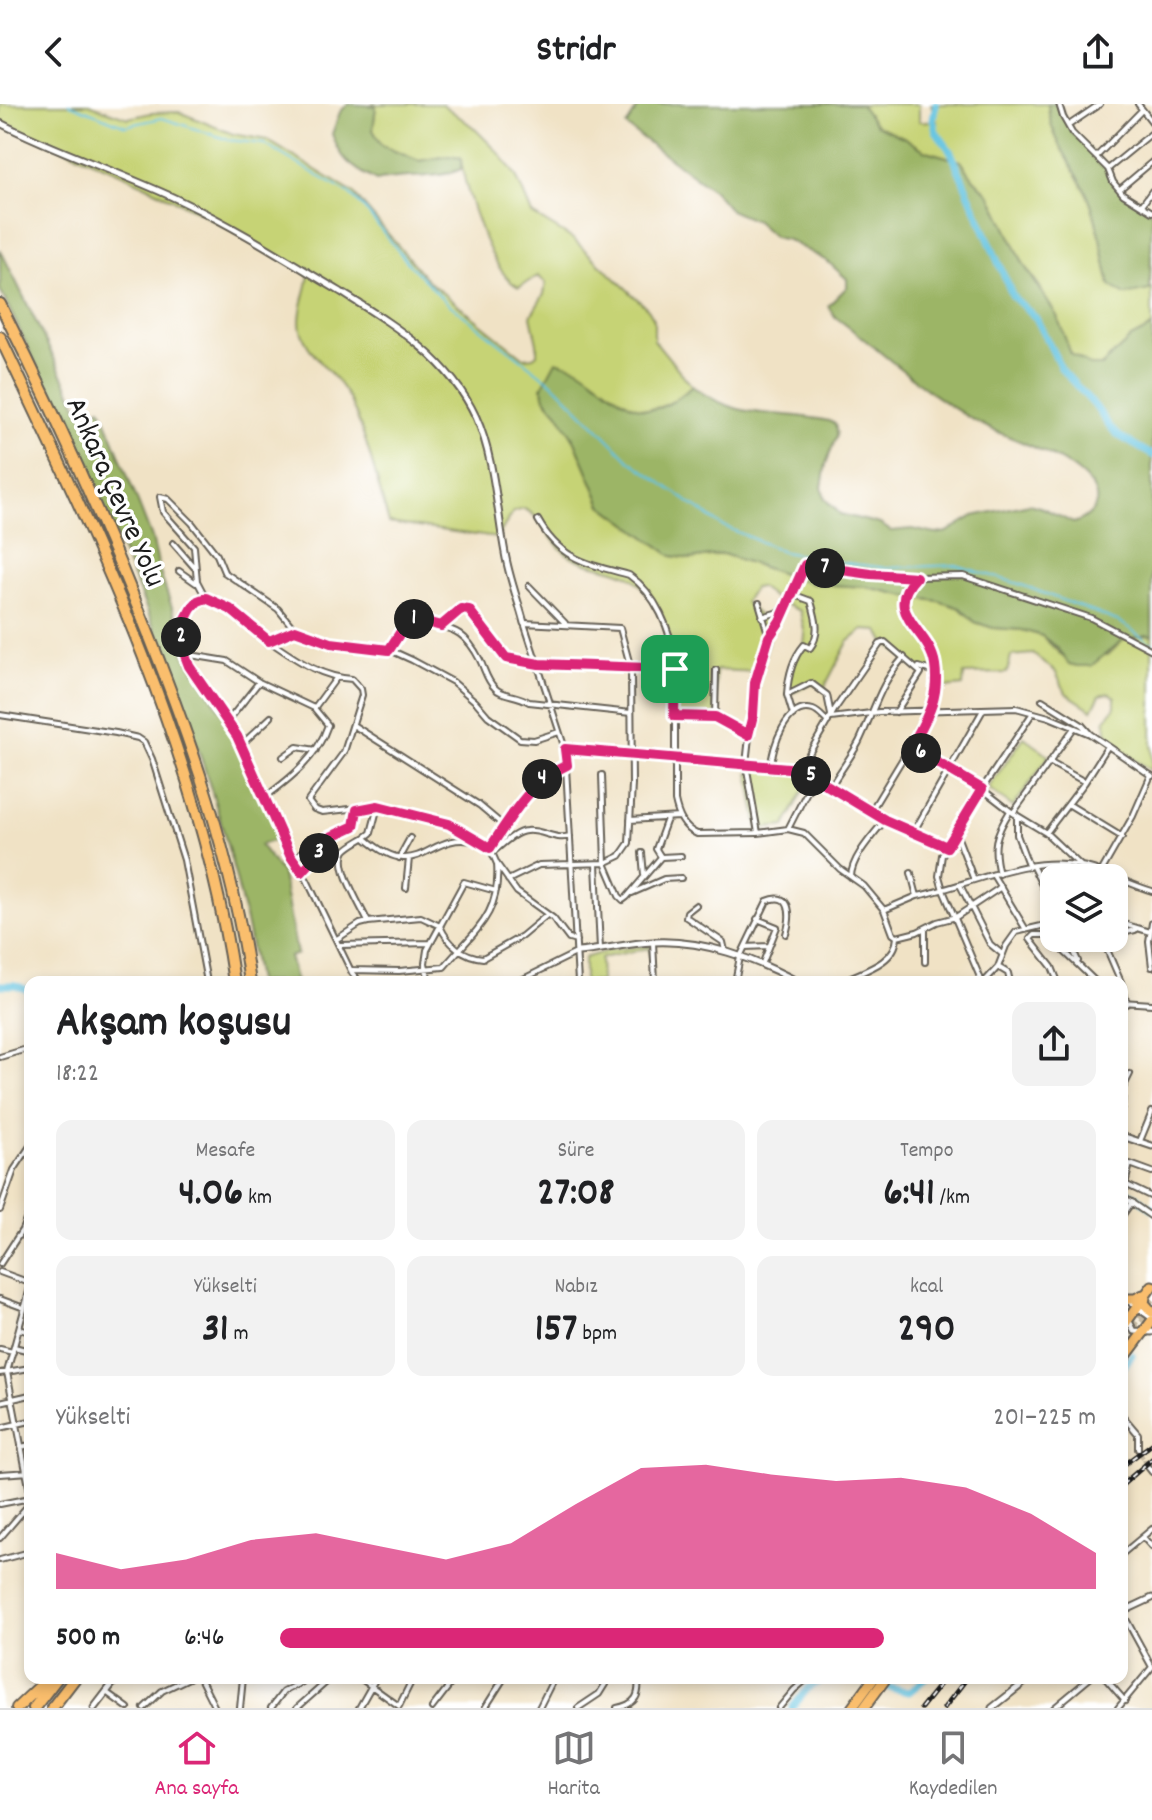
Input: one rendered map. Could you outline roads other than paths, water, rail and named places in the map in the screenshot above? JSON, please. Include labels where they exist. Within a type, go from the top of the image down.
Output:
[{"type":"highway","name":"Ankara Çevre Yolu","points":[[0,304],[111,541],[179,712],[226,864],[249,976]]},
{"type":"highway","name":"Ankara Çevre Yolu","points":[[0,337],[104,563],[155,692],[180,761],[212,870],[233,976]]},
{"type":"highway","points":[[1128,1300],[1138,1298],[1150,1288]]},
{"type":"highway","points":[[1128,1321],[1150,1288]]},
{"type":"highway","points":[[1150,1288],[1144,1303],[1152,1312]]},
{"type":"highway","points":[[1128,1347],[1148,1332],[1152,1320]]},
{"type":"highway","points":[[17,1708],[43,1684]]},
{"type":"highway","points":[[34,1708],[52,1684]]},
{"type":"highway","points":[[52,1708],[72,1684]]},
{"type":"highway","points":[[59,1708],[73,1684]]},
{"type":"highway","points":[[858,1707],[877,1684]]},
{"type":"street","points":[[1059,104],[1072,133],[1108,169],[1119,190],[1152,212]]},
{"type":"street","points":[[1068,126],[1100,104]]},
{"type":"street","points":[[1138,104],[1152,122]]},
{"type":"street","points":[[1097,156],[1142,110]]},
{"type":"street","points":[[0,123],[184,202],[290,261],[423,346],[456,383],[477,419],[487,456],[505,557],[565,749],[578,976]]},
{"type":"street","points":[[1108,169],[1152,133]]},
{"type":"street","points":[[1119,190],[1152,162]]},
{"type":"street","points":[[1142,205],[1152,191]]},
{"type":"street","points":[[559,732],[534,740],[520,739],[488,716],[453,682],[389,650],[331,643],[295,630],[278,609],[224,572],[206,540],[168,499],[160,497],[163,512],[194,547],[194,567],[198,584],[206,598],[230,609],[269,641],[312,669],[352,679],[361,689],[362,695],[344,752],[308,801],[314,809],[322,812],[378,806],[449,824],[491,850],[497,864],[526,901],[547,915],[569,939],[576,941]]},
{"type":"street","points":[[538,520],[556,545],[575,560],[629,575],[643,587],[669,633],[675,669],[675,801],[679,817],[691,832],[758,833],[788,829],[804,833],[864,886],[884,910],[897,937]]},
{"type":"street","points":[[173,543],[194,567]]},
{"type":"street","points":[[758,833],[746,764],[755,683],[769,637],[780,621],[805,565],[871,574],[963,576],[1091,618],[1152,650]]},
{"type":"street","points":[[179,571],[198,584]]},
{"type":"street","points":[[871,811],[932,710],[935,672],[930,651],[906,615],[903,602],[907,587],[916,577]]},
{"type":"street","points":[[529,586],[565,623]]},
{"type":"street","points":[[792,594],[811,601],[817,639],[810,648],[804,645],[796,656],[789,678],[787,695],[793,715]]},
{"type":"street","points":[[206,598],[191,609],[180,630],[184,654],[241,745],[293,859],[355,976]]},
{"type":"street","points":[[759,603],[769,637]]},
{"type":"street","points":[[441,626],[461,609],[469,610],[506,658],[539,664],[675,669]]},
{"type":"street","points":[[762,617],[782,611]]},
{"type":"street","points":[[389,650],[407,622],[415,619],[464,635],[493,687],[500,693],[519,695],[529,702],[632,713]]},
{"type":"street","points":[[508,880],[539,865],[605,863],[624,851],[631,837],[631,669],[620,628],[524,623]]},
{"type":"street","points":[[269,641],[295,630]]},
{"type":"street","points":[[800,769],[880,644],[885,642],[921,673],[895,713]]},
{"type":"street","points":[[184,654],[227,661],[259,682],[314,708],[325,718],[328,725],[307,763],[264,798]]},
{"type":"street","points":[[831,786],[857,746],[872,713],[873,703],[904,657]]},
{"type":"street","points":[[917,667],[935,672]]},
{"type":"street","points":[[715,717],[716,670]]},
{"type":"street","points":[[314,708],[337,677]]},
{"type":"street","points":[[228,722],[259,682]]},
{"type":"street","points":[[787,695],[814,683],[827,695],[830,720]]},
{"type":"street","points":[[1042,700],[1082,725],[1090,734]]},
{"type":"street","points":[[771,766],[773,748],[793,715],[809,709],[830,720],[872,713],[1016,708],[1090,734],[1152,775],[1106,864]]},
{"type":"street","points":[[913,833],[984,709]]},
{"type":"street","points":[[981,976],[943,890],[939,876],[942,855],[1032,714]]},
{"type":"street","points":[[0,715],[106,731],[144,742],[184,860],[206,976]]},
{"type":"street","points":[[674,716],[715,717],[748,735]]},
{"type":"street","points":[[241,745],[271,717]]},
{"type":"street","points":[[353,725],[479,805],[505,826]]},
{"type":"street","points":[[1025,928],[996,874],[997,833],[1074,728]]},
{"type":"street","points":[[1046,833],[1108,746]]},
{"type":"street","points":[[283,757],[297,747],[316,750]]},
{"type":"street","points":[[911,747],[982,789],[1046,833],[1079,864]]},
{"type":"street","points":[[565,749],[800,769],[885,820],[947,847]]},
{"type":"street","points":[[1049,762],[1085,782]]},
{"type":"street","points":[[491,850],[505,826],[546,775],[567,765]]},
{"type":"street","points":[[602,775],[605,863],[619,896],[623,900],[661,857],[681,856]]},
{"type":"street","points":[[788,829],[814,777]]},
{"type":"street","points":[[1068,804],[1122,837]]},
{"type":"street","points":[[368,922],[343,870],[342,860],[346,850],[371,833],[378,806]]},
{"type":"street","points":[[293,859],[313,841],[324,840],[354,826],[357,810]]},
{"type":"street","points":[[1013,813],[1017,835],[1040,883]]},
{"type":"street","points":[[630,820],[679,817]]},
{"type":"street","points":[[661,857],[656,849],[667,819]]},
{"type":"street","points":[[851,877],[851,871],[885,820]]},
{"type":"street","points":[[491,850],[527,830],[560,839],[570,836]]},
{"type":"street","points":[[956,833],[974,880]]},
{"type":"street","points":[[365,838],[380,850],[399,858],[409,858],[438,845],[470,840],[483,843]]},
{"type":"street","points":[[399,858],[410,838]]},
{"type":"street","points":[[302,872],[320,852],[324,840]]},
{"type":"street","points":[[642,853],[644,875]]},
{"type":"street","points":[[406,888],[409,858]]},
{"type":"street","points":[[596,863],[600,949]]},
{"type":"street","points":[[350,970],[444,967],[485,921],[496,891],[497,864]]},
{"type":"street","points":[[884,910],[917,896],[996,874],[1040,866]]},
{"type":"street","points":[[911,873],[917,896]]},
{"type":"street","points":[[630,893],[664,879],[681,878]]},
{"type":"street","points":[[428,976],[425,955],[465,881],[496,891]]},
{"type":"street","points":[[1128,882],[1152,891]]},
{"type":"street","points":[[960,885],[990,944],[1002,954]]},
{"type":"street","points":[[897,937],[956,917],[1001,887]]},
{"type":"street","points":[[736,976],[740,957],[767,901],[782,899],[790,909],[786,934]]},
{"type":"street","points":[[696,905],[687,912],[686,917],[723,942],[725,953]]},
{"type":"street","points":[[337,939],[360,924],[421,917],[440,926],[445,938],[457,949],[483,958],[522,936],[547,915]]},
{"type":"street","points":[[757,919],[777,927],[762,966]]},
{"type":"street","points":[[1152,923],[1152,967]]},
{"type":"street","points":[[989,976],[998,967],[1011,938],[1025,928],[1040,925]]},
{"type":"street","points":[[1128,926],[1150,932]]},
{"type":"street","points":[[1128,931],[1137,929]]},
{"type":"street","points":[[925,930],[925,962]]},
{"type":"street","points":[[1056,976],[1030,939],[1034,935],[1047,935],[1090,976]]},
{"type":"street","points":[[853,976],[891,955],[897,937]]},
{"type":"street","points":[[653,942],[655,976]]},
{"type":"street","points":[[529,976],[578,952],[653,942],[675,942],[725,953],[784,976]]},
{"type":"street","points":[[340,946],[430,943]]},
{"type":"street","points":[[745,947],[769,946]]},
{"type":"street","points":[[1074,952],[1081,966]]},
{"type":"street","points":[[1108,952],[1119,976]]},
{"type":"street","points":[[998,967],[1009,976]]},
{"type":"street","points":[[1128,1003],[1152,1004]]},
{"type":"street","points":[[0,1057],[24,1050]]},
{"type":"street","points":[[1128,1078],[1130,1074]]},
{"type":"street","points":[[1140,1141],[1152,1112]]},
{"type":"street","points":[[1128,1138],[1152,1146]]},
{"type":"street","points":[[0,1210],[14,1170],[24,1155]]},
{"type":"street","points":[[1128,1172],[1130,1164],[1152,1172]]},
{"type":"street","points":[[1128,1185],[1152,1197]]},
{"type":"street","points":[[1128,1200],[1152,1217]]},
{"type":"street","points":[[1128,1208],[1132,1202]]},
{"type":"street","points":[[0,1264],[24,1225]]},
{"type":"street","points":[[0,1272],[24,1283]]},
{"type":"street","points":[[0,1299],[24,1308],[7,1372],[24,1458]]},
{"type":"street","points":[[1128,1303],[1152,1320]]},
{"type":"street","points":[[19,1329],[24,1330]]},
{"type":"street","points":[[1128,1329],[1148,1332]]},
{"type":"street","points":[[0,1349],[24,1351]]},
{"type":"street","points":[[0,1373],[24,1369]]},
{"type":"street","points":[[0,1402],[24,1396]]},
{"type":"street","points":[[0,1428],[24,1422]]},
{"type":"street","points":[[1128,1422],[1138,1434],[1138,1449]]},
{"type":"street","points":[[0,1474],[24,1472]]},
{"type":"street","points":[[0,1504],[24,1499]]},
{"type":"street","points":[[0,1538],[24,1506]]},
{"type":"street","points":[[1128,1549],[1152,1529]]},
{"type":"street","points":[[1143,1537],[1152,1547]]},
{"type":"street","points":[[0,1560],[24,1554]]},
{"type":"street","points":[[1128,1609],[1152,1598]]},
{"type":"street","points":[[1118,1708],[1152,1667],[1128,1623]]},
{"type":"street","points":[[94,1708],[112,1684]]},
{"type":"street","points":[[144,1708],[162,1691],[177,1684]]},
{"type":"street","points":[[203,1684],[215,1708]]},
{"type":"street","points":[[240,1708],[242,1684]]},
{"type":"street","points":[[271,1708],[283,1692],[298,1684]]},
{"type":"street","points":[[297,1708],[324,1684]]},
{"type":"street","points":[[359,1708],[371,1685],[398,1707],[410,1684]]},
{"type":"street","points":[[432,1708],[450,1684]]},
{"type":"street","points":[[485,1708],[500,1684]]},
{"type":"street","points":[[539,1708],[551,1684]]},
{"type":"street","points":[[578,1708],[599,1694],[605,1684]]},
{"type":"street","points":[[608,1708],[632,1703],[637,1698],[638,1684]]},
{"type":"street","points":[[779,1708],[801,1684]]},
{"type":"street","points":[[992,1708],[1022,1684]]},
{"type":"street","points":[[1054,1708],[1083,1684]]},
{"type":"street","points":[[1110,1684],[1125,1701]]},
{"type":"street","points":[[106,1692],[128,1708]]},
{"type":"waterway","points":[[70,104],[126,126],[162,118],[229,140],[264,144],[349,194],[446,302],[556,386],[629,460],[721,525],[784,552],[838,562],[887,568],[956,565],[1019,584],[1120,622],[1152,644]]},
{"type":"waterway","points":[[936,104],[933,119],[936,131],[951,152],[1013,297],[1036,318],[1062,370],[1109,426],[1119,436],[1152,455]]},
{"type":"waterway","points":[[0,985],[24,989]]},
{"type":"waterway","points":[[1128,1191],[1152,1208]]},
{"type":"waterway","points":[[1128,1361],[1132,1355]]},
{"type":"waterway","points":[[792,1708],[815,1684]]},
{"type":"waterway","points":[[890,1688],[909,1692],[919,1684]]},
{"type":"tunnel","points":[[1128,1331],[1152,1297]]},
{"type":"tunnel","points":[[1128,1344],[1152,1311]]},
{"type":"tunnel","points":[[1138,1449],[1148,1467]]},
{"type":"railway","points":[[1128,1462],[1152,1444]]},
{"type":"railway","points":[[1128,1480],[1152,1459]]},
{"type":"railway","points":[[921,1708],[940,1684]]},
{"type":"railway","points":[[944,1708],[962,1684]]}]
